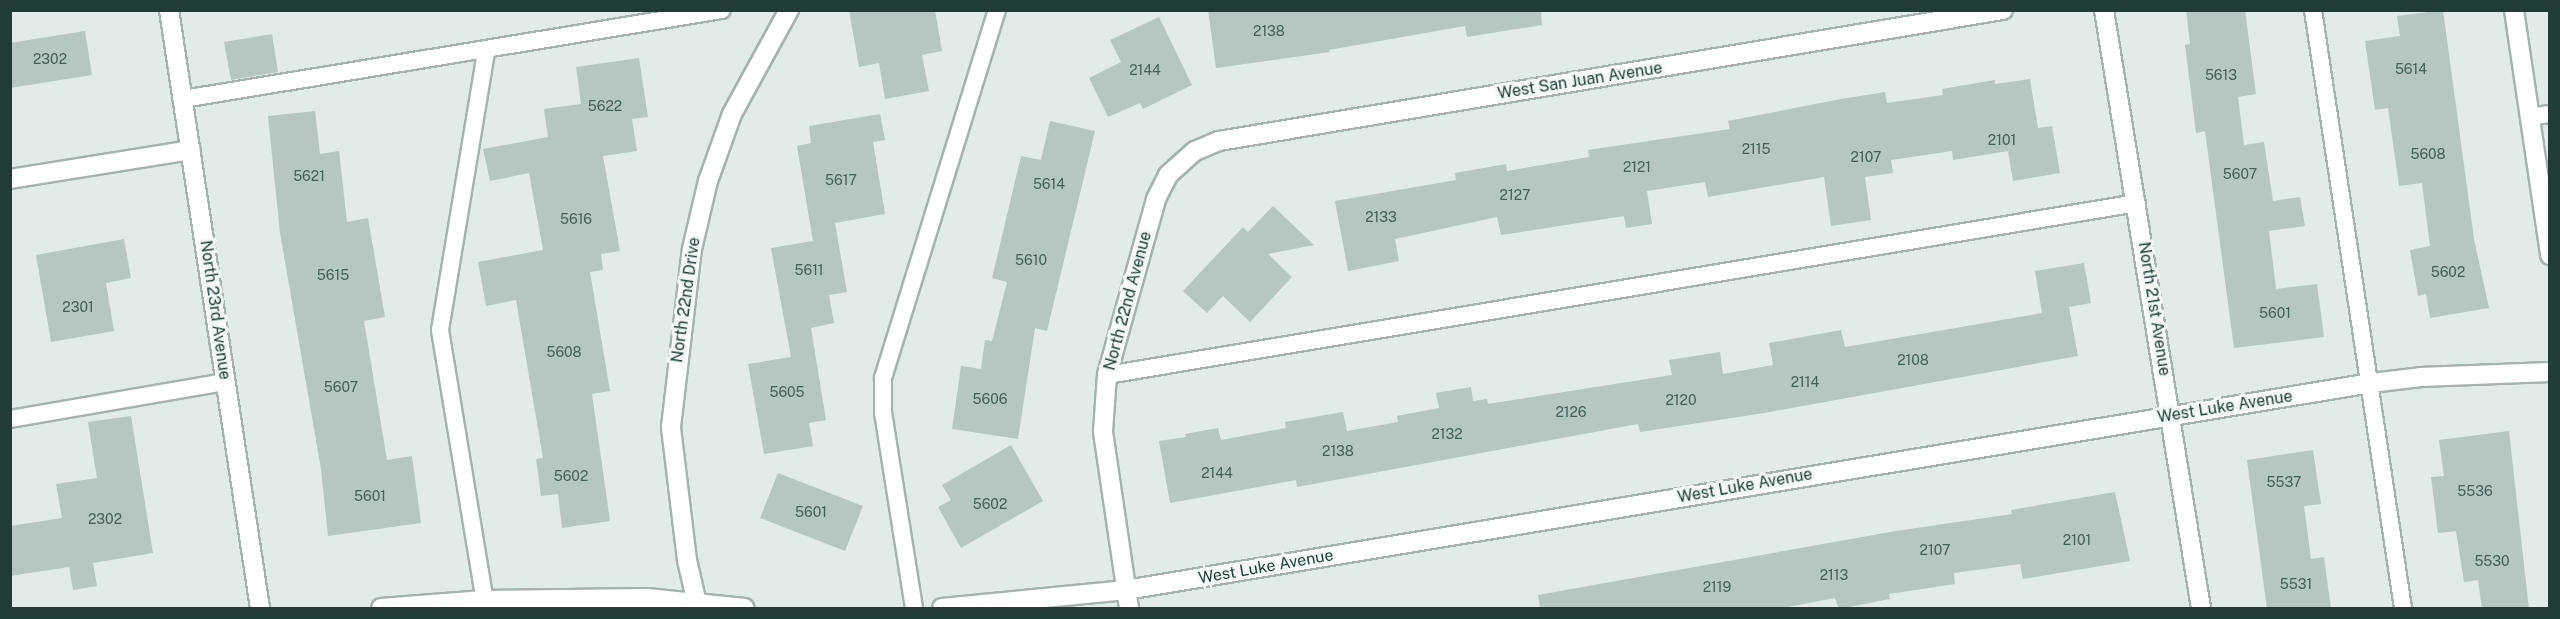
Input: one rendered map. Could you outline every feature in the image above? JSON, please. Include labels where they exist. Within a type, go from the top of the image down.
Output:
[{"type":"street","name":"North 23rd Avenue","points":[[169,10],[260,609]]},
{"type":"street","name":"North 22nd Drive","points":[[697,606],[687,560],[671,427],[690,260],[708,181],[732,114],[789,10]]},
{"type":"street","name":"West San Juan Avenue","points":[[1168,175],[1195,151],[1219,141],[2003,10]]},
{"type":"street","name":"North 21st Avenue","points":[[2104,10],[2201,609]]},
{"type":"street","points":[[2514,10],[2550,255]]},
{"type":"street","points":[[10,179],[191,150]]},
{"type":"street","name":"North 22nd Avenue","points":[[1129,609],[1103,431],[1107,375],[1156,199],[1168,175]]},
{"type":"street","name":"West Luke Avenue","points":[[942,609],[1125,590],[2371,383],[2421,377],[2550,372]]},
{"type":"street","points":[[381,609],[647,598],[697,606],[744,609]]},
{"type":"lane","points":[[183,99],[486,52],[722,10]]},
{"type":"lane","points":[[914,609],[883,413],[883,378],[997,10]]},
{"type":"lane","points":[[2313,10],[2371,383],[2403,609]]},
{"type":"lane","points":[[485,604],[440,330],[486,52]]},
{"type":"lane","points":[[2530,117],[2550,114]]},
{"type":"lane","points":[[1107,375],[2137,203]]},
{"type":"lane","points":[[10,419],[225,382]]},
{"type":"building","points":[[849,10],[935,10],[942,51],[922,55],[929,91],[885,99],[879,63],[859,67]]},
{"type":"building","points":[[1208,10],[1541,10],[1542,25],[1467,37],[1465,26],[1329,50],[1330,52],[1216,68]]},
{"type":"building","points":[[2186,10],[2245,10],[2256,94],[2238,97],[2244,145],[2264,142],[2273,201],[2300,197],[2305,226],[2269,231],[2276,289],[2317,284],[2324,337],[2234,348],[2205,131],[2196,133],[2185,45],[2190,44]]},
{"type":"building","points":[[2443,10],[2474,239],[2489,308],[2430,318],[2426,294],[2418,296],[2410,250],[2430,246],[2422,183],[2399,186],[2388,108],[2375,110],[2365,41],[2400,36],[2397,16]]},
{"type":"building","points":[[1159,17],[1192,85],[1143,109],[1140,103],[1108,117],[1089,78],[1121,62],[1110,40]]},
{"type":"building","points":[[85,31],[92,75],[10,88],[10,43]]},
{"type":"building","points":[[272,34],[278,72],[231,80],[224,42]]},
{"type":"building","points":[[639,58],[648,117],[632,119],[637,151],[603,156],[620,251],[601,254],[603,270],[590,272],[610,391],[592,394],[610,521],[562,528],[558,494],[541,496],[536,459],[543,458],[516,300],[486,306],[478,262],[543,250],[529,173],[490,181],[483,149],[548,137],[544,109],[581,104],[576,67]]},
{"type":"building","points":[[2030,79],[2038,128],[2052,126],[2060,173],[2013,181],[2008,151],[1953,160],[1952,151],[1891,160],[1893,173],[1865,177],[1871,220],[1831,226],[1824,177],[1708,197],[1705,182],[1647,191],[1652,224],[1626,228],[1624,216],[1501,235],[1497,217],[1395,239],[1399,261],[1348,271],[1335,201],[1456,180],[1455,173],[1506,164],[1507,171],[1589,157],[1588,150],[1730,129],[1728,121],[1841,99],[1885,92],[1887,103],[1943,95],[1942,89],[1995,80],[1995,84]]},
{"type":"building","points":[[315,111],[320,154],[339,151],[347,222],[368,218],[385,317],[364,321],[387,460],[412,456],[421,523],[328,536],[321,469],[280,233],[268,116]]},
{"type":"building","points":[[880,114],[885,140],[873,142],[885,214],[835,223],[847,292],[829,295],[834,323],[811,328],[826,420],[809,423],[813,446],[764,454],[748,364],[791,357],[771,248],[813,241],[797,146],[811,143],[809,126]]},
{"type":"building","points":[[1050,121],[1095,131],[1047,331],[1035,328],[1018,439],[952,429],[961,366],[981,369],[985,340],[992,341],[1007,282],[992,278],[1021,156],[1041,160]]},
{"type":"building","points":[[1273,206],[1314,245],[1268,254],[1292,277],[1250,322],[1223,296],[1207,313],[1183,291],[1243,227],[1248,232]]},
{"type":"building","points":[[124,239],[131,278],[106,283],[114,331],[51,342],[36,255]]},
{"type":"building","points":[[2084,263],[2091,303],[2069,307],[2078,356],[1764,413],[1640,432],[1638,424],[1297,487],[1296,480],[1170,503],[1159,441],[1186,437],[1185,434],[1218,428],[1221,440],[1286,428],[1285,422],[1343,412],[1347,431],[1398,422],[1397,416],[1439,408],[1436,393],[1471,387],[1473,401],[1487,399],[1488,404],[1672,375],[1669,360],[1720,352],[1723,374],[1773,365],[1769,343],[1841,330],[1845,347],[2042,313],[2035,271]]},
{"type":"building","points":[[131,416],[153,553],[93,563],[97,586],[73,590],[69,567],[10,576],[10,526],[62,518],[56,484],[97,478],[88,422]]},
{"type":"building","points":[[2509,431],[2529,609],[2482,609],[2478,580],[2464,582],[2456,531],[2438,533],[2431,477],[2444,476],[2439,440]]},
{"type":"building","points":[[1011,445],[1043,501],[961,548],[938,507],[951,500],[942,485]]},
{"type":"building","points":[[2313,450],[2321,504],[2304,506],[2311,559],[2324,557],[2331,609],[2267,609],[2247,460]]},
{"type":"building","points":[[778,473],[863,506],[845,551],[760,518]]},
{"type":"building","points":[[2115,492],[2130,561],[2023,579],[2020,564],[1954,573],[1955,584],[1889,594],[1890,599],[1839,609],[1835,598],[1776,609],[1540,609],[1538,595],[1896,531],[2012,514],[2011,510]]}]
